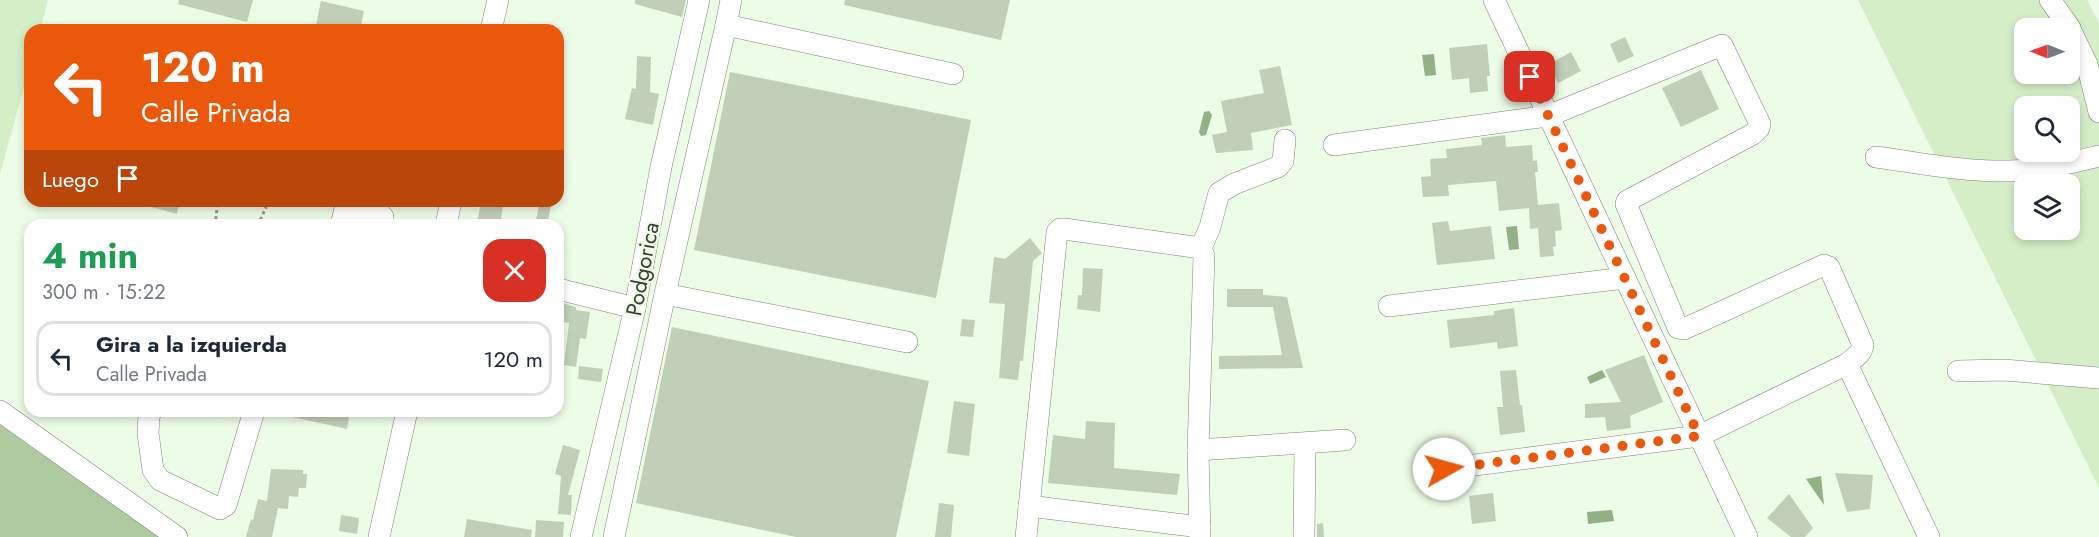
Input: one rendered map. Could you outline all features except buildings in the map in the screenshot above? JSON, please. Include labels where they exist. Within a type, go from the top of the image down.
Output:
[{"type":"street","points":[[492,24],[498,0]]},
{"type":"street","name":"Podgorica","points":[[581,537],[635,309],[661,167],[699,0]]},
{"type":"street","points":[[614,537],[665,294],[731,0]]},
{"type":"street","points":[[1494,0],[1747,537]]},
{"type":"street","points":[[2050,0],[2062,18]]},
{"type":"street","points":[[726,25],[953,74]]},
{"type":"street","points":[[1334,145],[1548,116],[1718,46],[1724,46],[1760,124],[1758,131],[1627,201],[1626,207],[1680,330],[1820,265],[1826,265],[1829,267],[1863,345],[1859,355],[1847,364],[1699,436],[1444,469]]},
{"type":"street","points":[[2080,50],[2087,64],[2099,112]]},
{"type":"street","points":[[1029,506],[1200,532],[1198,450],[1204,256],[1201,248],[1220,194],[1234,184],[1278,167],[1282,161],[1285,140]]},
{"type":"street","points":[[1876,158],[1958,168],[2009,171],[2063,165],[2099,156]]},
{"type":"street","points":[[342,219],[345,208],[349,207],[380,214],[381,219]]},
{"type":"street","points":[[1026,537],[1057,232],[1064,229],[1201,248]]},
{"type":"street","points":[[1389,306],[1625,278]]},
{"type":"street","points":[[564,291],[635,309]]},
{"type":"street","points":[[665,294],[907,342]]},
{"type":"street","points":[[1847,364],[1929,537]]},
{"type":"street","points":[[1958,371],[2004,370],[2099,378]]},
{"type":"street","points":[[0,411],[177,537]]},
{"type":"street","points":[[149,417],[148,434],[153,470],[160,480],[219,509],[226,505],[252,417]]},
{"type":"street","points":[[380,537],[406,417]]},
{"type":"street","points":[[1198,450],[1345,440]]},
{"type":"street","points":[[1304,537],[1305,444]]},
{"type":"path","points":[[261,219],[266,207]]},
{"type":"shaded area","points":[[0,0],[48,0],[42,24],[24,24],[24,87],[0,174]]},
{"type":"shaded area","points":[[1858,0],[2087,0],[2099,23],[2099,488]]},
{"type":"shaded area","points":[[1434,54],[1436,75],[1425,76],[1422,55]]},
{"type":"shaded area","points":[[1209,111],[1212,115],[1206,135],[1201,136],[1199,132],[1204,112]]},
{"type":"shaded area","points":[[1517,226],[1519,249],[1509,250],[1506,227]]},
{"type":"shaded area","points":[[1602,370],[1606,377],[1590,384],[1587,377]]},
{"type":"shaded area","points":[[0,423],[164,537],[0,537]]},
{"type":"shaded area","points":[[1821,476],[1824,505],[1806,479]]},
{"type":"shaded area","points":[[1612,510],[1614,521],[1588,524],[1587,512]]},
{"type":"route","points":[[1444,469],[1699,436],[1530,77]]}]
